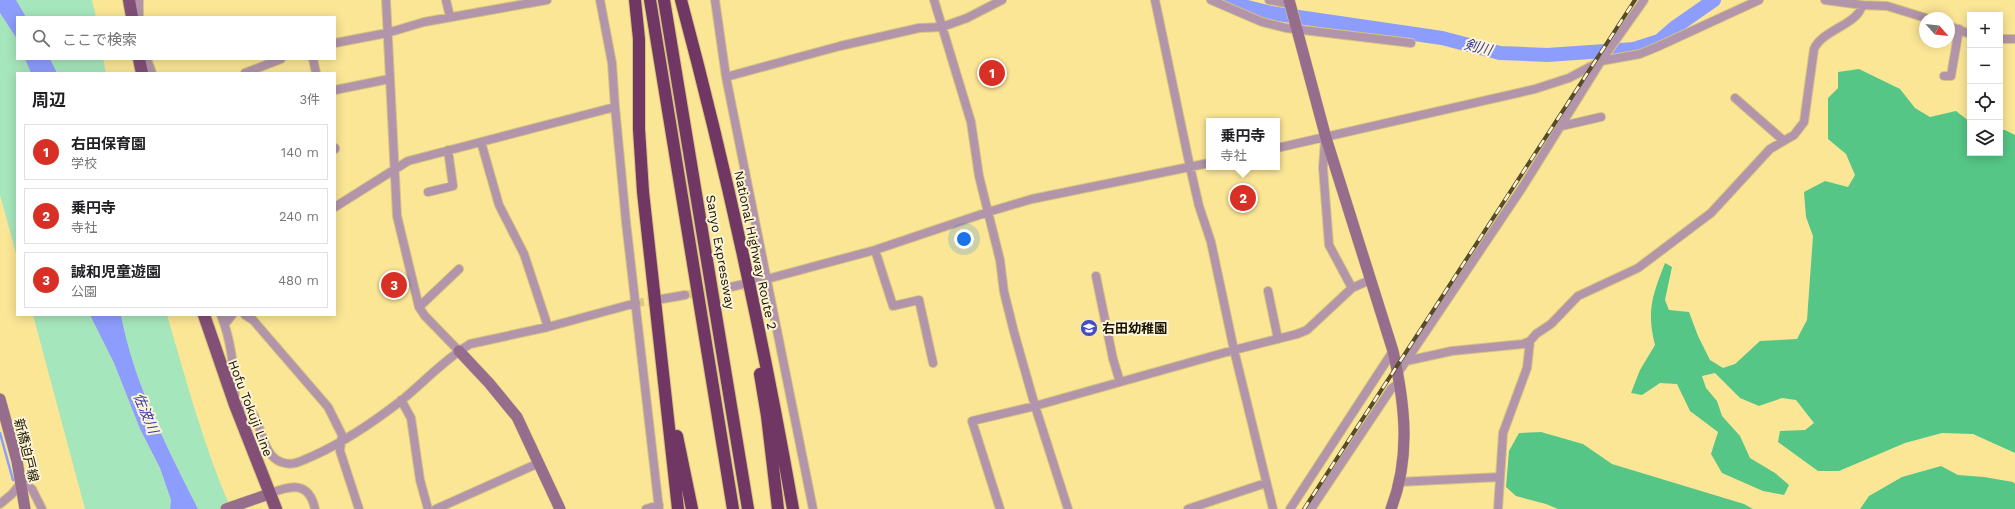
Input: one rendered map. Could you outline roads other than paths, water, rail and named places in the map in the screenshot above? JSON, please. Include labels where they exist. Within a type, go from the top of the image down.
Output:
[{"type":"highway","points":[[635,0],[639,39],[639,129],[643,192],[678,509]]},
{"type":"highway","points":[[650,0],[733,509]]},
{"type":"highway","name":"Sanyo Expressway","points":[[664,0],[748,509]]},
{"type":"highway","name":"National Highway Route 2","points":[[681,0],[726,174],[775,409],[793,509]]},
{"type":"highway","points":[[754,307],[753,331],[767,416],[778,509]]},
{"type":"highway","points":[[661,356],[692,509]]},
{"type":"main road","points":[[129,0],[132,16]]},
{"type":"main road","points":[[140,60],[142,72]]},
{"type":"main road","name":"Hofu Tokuji Line","points":[[204,316],[235,405],[276,509]]},
{"type":"street","points":[[139,0],[139,16]]},
{"type":"street","points":[[386,0],[394,169],[400,236],[419,307],[425,316],[489,383],[517,417],[560,509]]},
{"type":"street","points":[[446,0],[450,17]]},
{"type":"street","points":[[336,43],[387,34],[424,22],[547,0]]},
{"type":"street","points":[[600,0],[612,63],[615,107],[659,507],[646,509]]},
{"type":"street","points":[[715,0],[726,77],[813,509]]},
{"type":"street","points":[[934,0],[971,122],[979,176],[1000,260],[1004,292],[1014,332],[1035,406],[1068,509]]},
{"type":"street","points":[[726,77],[840,46],[919,28],[942,27],[967,18],[1002,0]]},
{"type":"street","points":[[1155,0],[1199,206],[1211,242],[1234,350],[1273,509]]},
{"type":"street","points":[[1211,0],[1262,22],[1411,43]]},
{"type":"street","points":[[1269,0],[1290,4],[1326,138],[1393,351],[1399,378],[1405,433],[1403,463],[1391,509]]},
{"type":"street","points":[[1311,509],[1399,378],[1406,361],[1562,126],[1601,61],[1644,0]]},
{"type":"street","points":[[1280,147],[1535,89],[1569,78],[1601,61],[1640,54],[1657,48],[1759,0]]},
{"type":"street","points":[[1825,0],[1862,5],[1887,6],[1919,16]]},
{"type":"street","points":[[1406,361],[1452,350],[1523,344],[1530,341],[1536,334],[1551,324],[1578,296],[1638,268],[1711,214],[1770,149],[1783,140],[1794,135],[1804,122],[1814,50],[1817,43],[1824,36],[1855,17],[1861,10],[1862,5]]},
{"type":"street","points":[[1955,28],[1967,33]]},
{"type":"street","points":[[1944,76],[1951,76],[1959,29]]},
{"type":"street","points":[[2003,39],[2015,39]]},
{"type":"street","points":[[147,60],[152,72]]},
{"type":"street","points":[[248,72],[279,60]]},
{"type":"street","points":[[313,60],[316,72]]},
{"type":"street","points":[[336,90],[389,80]]},
{"type":"street","points":[[1735,98],[1783,140]]},
{"type":"street","points":[[336,206],[408,161],[615,107]]},
{"type":"street","points":[[1562,126],[1601,117]]},
{"type":"street","points":[[1326,138],[1322,168],[1329,245],[1352,288]]},
{"type":"street","points":[[481,142],[499,205],[524,254],[548,327]]},
{"type":"street","points":[[428,192],[453,186],[448,150]]},
{"type":"street","points":[[726,288],[875,250],[988,212],[1048,196],[1206,164]]},
{"type":"street","points":[[875,250],[893,306],[919,300],[933,363]]},
{"type":"street","points":[[419,307],[431,293],[446,283],[459,269]]},
{"type":"street","points":[[1096,276],[1113,358],[1120,382]]},
{"type":"street","points":[[1000,509],[972,421],[1035,406],[1307,330],[1352,288],[1370,280]]},
{"type":"street","points":[[1268,291],[1278,339]]},
{"type":"street","points":[[662,299],[685,295]]},
{"type":"street","points":[[221,316],[225,324],[235,385],[235,405],[242,404],[252,411],[269,452],[274,458],[280,462],[295,464],[340,444],[401,400],[459,351],[470,344],[548,327],[636,303]]},
{"type":"street","points":[[225,324],[231,316]]},
{"type":"street","points":[[247,316],[253,320],[328,407],[342,435],[340,452],[359,509]]},
{"type":"street","points":[[1498,509],[1503,433],[1527,368],[1530,341]]},
{"type":"street","points":[[1290,509],[1393,351]]},
{"type":"street","name":"新橋迫戸線","points":[[0,399],[4,430],[22,482],[25,509]]},
{"type":"street","points":[[401,400],[412,418],[420,480],[428,509]]},
{"type":"street","points":[[436,509],[539,463]]},
{"type":"street","points":[[1399,482],[1500,477]]},
{"type":"street","points":[[0,504],[12,494],[22,482],[32,489],[42,509]]},
{"type":"street","points":[[1188,509],[1266,483]]},
{"type":"street","points":[[226,509],[282,489],[300,488],[308,492],[312,498],[315,509]]},
{"type":"water","points":[[0,0],[16,0],[25,16],[16,16],[16,37],[0,13]]},
{"type":"water","points":[[25,60],[50,60],[56,72],[31,72]]},
{"type":"water","name":"佐波川","points":[[90,316],[121,316],[134,366],[143,390],[163,439],[198,509],[170,509],[171,500],[160,468],[140,429],[114,363]]},
{"type":"waterway","name":"剣川","points":[[1230,0],[1243,6],[1271,13],[1442,38],[1500,53],[1547,55],[1634,49],[1659,41],[1674,28],[1714,0]]},
{"type":"waterway","points":[[0,433],[13,480]]},
{"type":"tunnel","points":[[685,295],[726,288]]},
{"type":"tunnel","points":[[636,303],[659,300]]},
{"type":"railway","points":[[1304,509],[1635,0]]},
{"type":"place","name":"右田保育園","points":[[992,73]]},
{"type":"place","name":"乗円寺","points":[[1243,198]]},
{"type":"place","name":"誠和児童遊園","points":[[394,285]]},
{"type":"place","name":"右田幼稚園","points":[[1089,328]]}]
